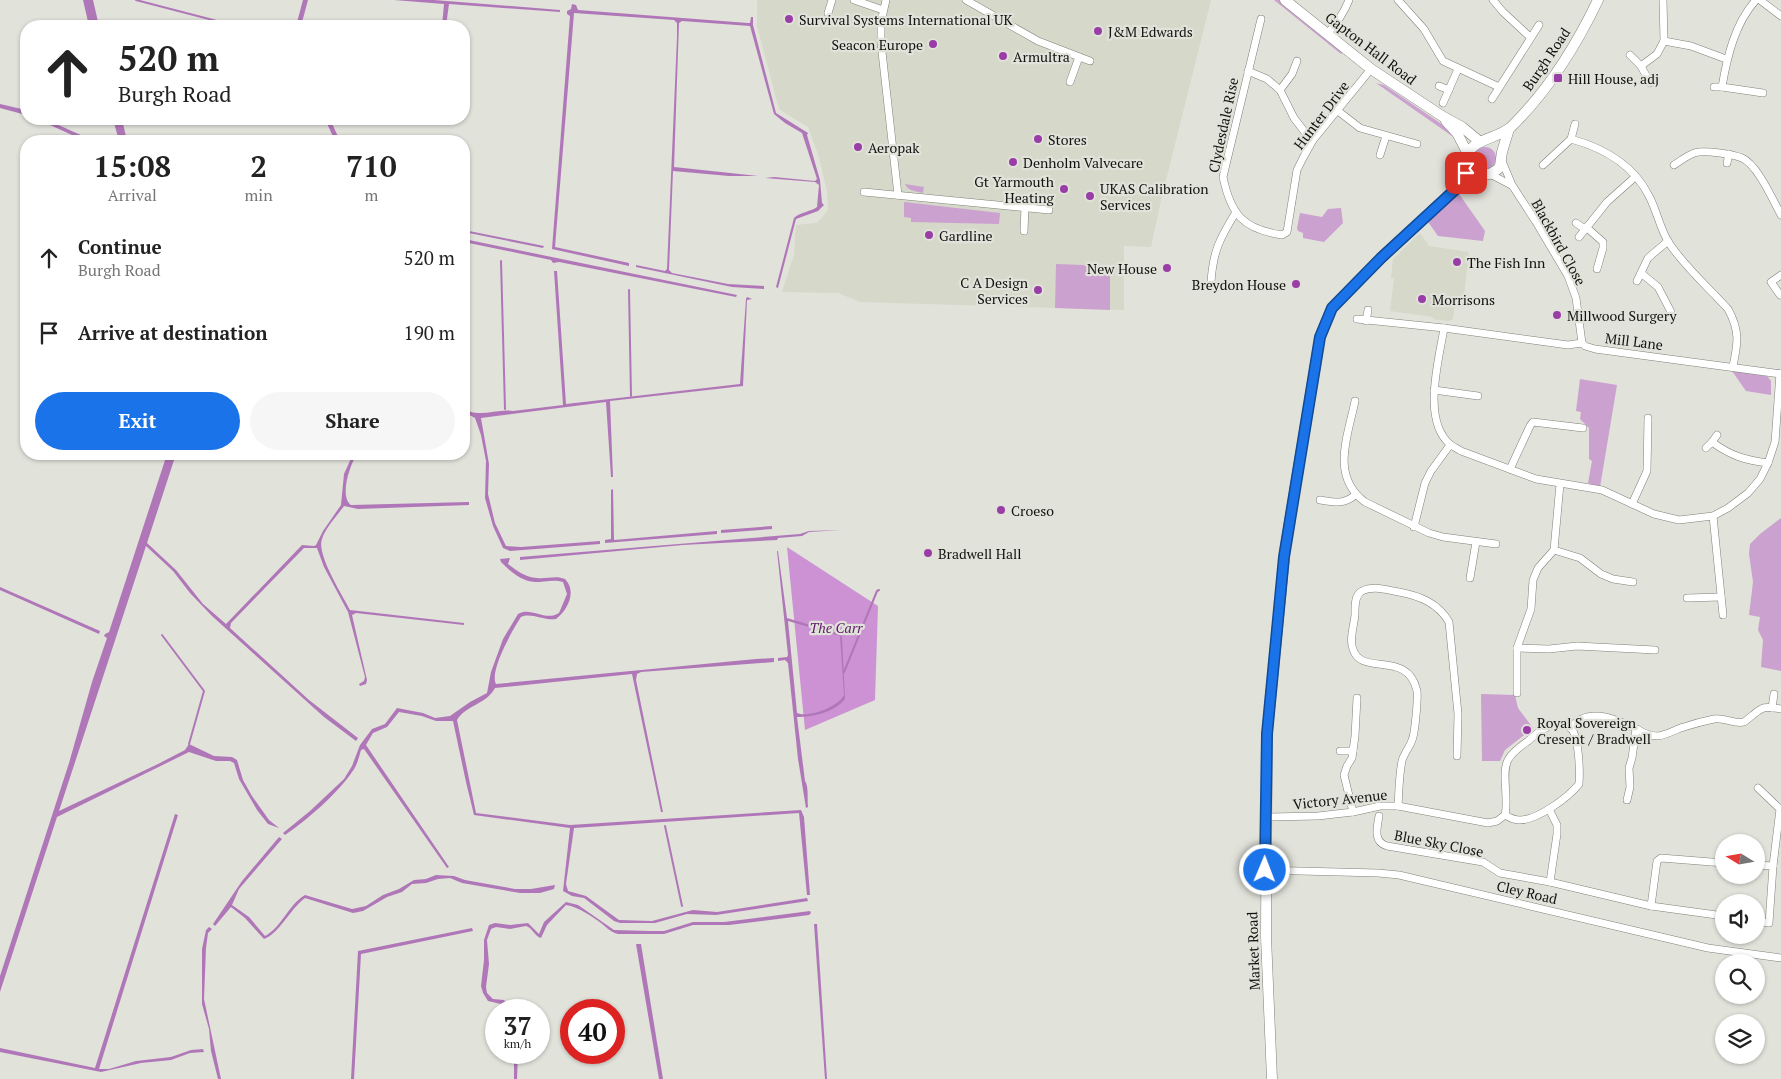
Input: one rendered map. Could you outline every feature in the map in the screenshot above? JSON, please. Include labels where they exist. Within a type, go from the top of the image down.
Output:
[{"type":"street","points":[[828,13],[832,0]]},
{"type":"street","points":[[854,0],[883,10]]},
{"type":"street","points":[[886,0],[883,10],[881,43],[898,195]]},
{"type":"street","points":[[966,0],[1038,41],[1090,61]]},
{"type":"street","name":"Gapton Hall Road","points":[[1286,0],[1371,69],[1483,141]]},
{"type":"street","points":[[1327,34],[1345,11],[1349,0]]},
{"type":"street","points":[[1493,0],[1503,12],[1530,36]]},
{"type":"street","name":"Burgh Road","points":[[1458,187],[1470,160],[1471,149],[1509,129],[1538,96],[1558,71],[1575,45],[1598,0]]},
{"type":"street","points":[[1641,66],[1657,54],[1664,40],[1663,0]]},
{"type":"street","points":[[1756,0],[1747,9],[1726,59],[1718,87],[1763,93]]},
{"type":"street","points":[[1760,0],[1781,16]]},
{"type":"street","points":[[1402,1],[1424,29],[1443,61],[1499,87]]},
{"type":"street","name":"Clydesdale Rise","points":[[1261,19],[1223,177],[1227,196],[1236,212],[1247,224],[1263,232],[1282,235]]},
{"type":"street","points":[[1492,99],[1530,36],[1539,25]]},
{"type":"street","points":[[1664,40],[1691,46],[1726,59]]},
{"type":"street","points":[[1630,55],[1641,66],[1650,83]]},
{"type":"street","points":[[1070,82],[1079,57]]},
{"type":"street","points":[[1280,90],[1292,74],[1297,61]]},
{"type":"street","name":"Hunter Drive","points":[[1282,235],[1287,232],[1297,170],[1314,140],[1371,69]]},
{"type":"street","points":[[1443,104],[1458,69]]},
{"type":"street","points":[[1248,71],[1267,79],[1280,90],[1294,118],[1314,140]]},
{"type":"street","points":[[1439,86],[1449,90]]},
{"type":"street","points":[[1338,111],[1360,128],[1417,144]]},
{"type":"street","name":"Gapton Hall Road","points":[[1442,116],[1457,133],[1470,160]]},
{"type":"street","points":[[1543,165],[1571,139],[1575,124]]},
{"type":"street","name":"Burgh Road","points":[[1327,318],[1332,308],[1381,258],[1458,187],[1498,169],[1509,129]]},
{"type":"street","points":[[1380,155],[1386,136]]},
{"type":"street","points":[[1571,139],[1602,149],[1617,158],[1649,195],[1668,241],[1728,309],[1735,322],[1738,338],[1733,366]]},
{"type":"street","points":[[1483,141],[1496,144],[1502,156]]},
{"type":"street","points":[[1674,166],[1689,154],[1698,150],[1744,158],[1757,172],[1781,215]]},
{"type":"street","points":[[1727,163],[1729,154]]},
{"type":"street","name":"Blackbird Close","points":[[1502,156],[1505,172],[1512,185],[1568,276],[1576,298],[1582,343]]},
{"type":"street","points":[[1470,160],[1476,171],[1512,185]]},
{"type":"street","name":"Blackbird Close","points":[[1578,237],[1608,202],[1635,177]]},
{"type":"street","points":[[864,192],[1049,210]]},
{"type":"street","points":[[1024,231],[1025,208]]},
{"type":"street","points":[[1211,282],[1212,264],[1219,241],[1236,212]]},
{"type":"street","points":[[1576,223],[1604,242],[1597,270]]},
{"type":"street","points":[[1637,281],[1648,258],[1668,241]]},
{"type":"street","points":[[1640,273],[1658,287],[1671,312]]},
{"type":"street","points":[[1780,295],[1771,282],[1781,275]]},
{"type":"street","points":[[1366,321],[1368,310]]},
{"type":"street","name":"Market Road","points":[[1272,1079],[1265,870],[1267,734],[1285,550],[1319,347],[1327,318]]},
{"type":"street","name":"Mill Lane","points":[[1357,319],[1444,328],[1568,345],[1582,343],[1588,348],[1780,373]]},
{"type":"street","points":[[1444,328],[1433,405],[1437,422],[1450,445],[1461,451],[1536,479],[1602,490],[1654,514],[1679,520],[1714,516],[1728,508],[1748,492],[1760,479],[1775,442],[1780,373]]},
{"type":"street","points":[[1434,390],[1478,396]]},
{"type":"street","points":[[1355,401],[1344,460],[1344,471],[1355,495],[1414,527],[1443,537],[1496,544]]},
{"type":"street","points":[[1632,504],[1647,471],[1648,418]]},
{"type":"street","points":[[1510,469],[1533,422],[1584,428]]},
{"type":"street","points":[[1706,448],[1717,435]]},
{"type":"street","points":[[1712,442],[1726,452],[1743,459],[1768,463]]},
{"type":"street","points":[[1414,527],[1425,483],[1431,471],[1450,445]]},
{"type":"street","points":[[1517,693],[1517,648],[1531,609],[1533,580],[1538,568],[1554,550],[1560,484]]},
{"type":"street","points":[[1320,500],[1341,503],[1355,495]]},
{"type":"street","points":[[1714,516],[1723,615]]},
{"type":"street","points":[[1470,578],[1476,542]]},
{"type":"street","points":[[1554,550],[1580,558],[1601,574],[1613,579],[1632,582]]},
{"type":"street","points":[[1398,806],[1402,759],[1413,738],[1417,693],[1412,679],[1406,671],[1393,666],[1366,662],[1358,658],[1353,650],[1352,641],[1356,599],[1360,592],[1366,589],[1379,588],[1417,596],[1434,605],[1445,615],[1449,622],[1458,714],[1457,756]]},
{"type":"street","points":[[1687,598],[1721,597]]},
{"type":"street","points":[[1517,648],[1549,649],[1577,646],[1655,650]]},
{"type":"street","points":[[1772,708],[1774,694]]},
{"type":"street","points":[[1353,812],[1344,775],[1352,758],[1356,736],[1357,698]]},
{"type":"street","points":[[1505,815],[1507,805],[1506,766],[1508,759],[1512,753],[1548,726],[1561,724],[1570,728],[1576,721],[1585,716],[1593,715],[1602,716],[1645,734],[1659,736],[1685,726],[1714,719],[1721,718],[1741,723],[1761,708],[1781,710]]},
{"type":"street","name":"Victory Avenue","points":[[1266,817],[1318,816],[1353,812],[1380,806],[1398,806],[1488,823],[1497,821],[1505,815],[1513,820],[1531,818],[1549,809],[1576,789],[1579,784],[1580,773],[1575,735],[1570,728]]},
{"type":"street","points":[[1628,800],[1630,787],[1629,768],[1636,729]]},
{"type":"street","points":[[1340,751],[1353,751]]},
{"type":"street","points":[[1758,788],[1780,809],[1769,922],[1765,922]]},
{"type":"street","points":[[1549,809],[1557,825],[1558,834],[1550,882]]},
{"type":"street","name":"Blue Sky Close","points":[[1379,816],[1377,831],[1380,844],[1483,862],[1500,873],[1550,882],[1651,906],[1715,915]]},
{"type":"street","points":[[1651,906],[1657,861],[1661,858],[1715,862]]},
{"type":"street","points":[[1765,866],[1773,866]]},
{"type":"street","name":"Cley Road","points":[[1265,870],[1378,873],[1399,876],[1708,948],[1781,958]]},
{"type":"shaded area","points":[[83,0],[93,0],[98,20],[88,20]]},
{"type":"shaded area","points":[[303,0],[308,0],[303,20],[298,20]]},
{"type":"shaded area","points":[[394,0],[434,0],[560,10],[560,12],[449,4],[447,20],[443,20],[444,4]]},
{"type":"shaded area","points":[[757,0],[1211,0],[1151,247],[1124,246],[1124,310],[860,302],[838,293],[782,292],[794,255],[796,225],[816,223],[821,219],[828,210],[827,192],[819,157],[808,127],[780,110],[777,102],[757,26]]},
{"type":"shaded area","points":[[1274,0],[1279,0],[1343,52],[1341,54]]},
{"type":"shaded area","points":[[572,4],[576,5],[578,10],[748,23],[750,23],[751,17],[753,17],[753,25],[776,113],[808,133],[820,180],[822,203],[824,205],[818,211],[796,219],[778,288],[776,287],[794,218],[817,207],[819,185],[815,182],[765,178],[774,177],[815,181],[817,179],[802,133],[774,114],[750,26],[682,21],[679,23],[674,167],[758,176],[729,176],[673,171],[669,270],[672,273],[728,284],[764,286],[764,289],[732,287],[636,267],[636,265],[665,271],[667,269],[677,37],[677,23],[674,20],[574,13],[555,247],[629,263],[629,266],[552,249],[570,16],[567,14],[567,11],[571,9]]},
{"type":"shaded area","points":[[1376,83],[1384,85],[1454,134],[1452,136]]},
{"type":"shaded area","points":[[0,104],[20,109],[20,113],[0,108]]},
{"type":"shaded area","points":[[50,125],[58,125],[81,135],[72,135]]},
{"type":"shaded area","points":[[115,125],[123,125],[126,135],[117,135]]},
{"type":"shaded area","points":[[328,125],[333,125],[337,135],[332,135]]},
{"type":"shaded area","points":[[1481,147],[1489,147],[1496,154],[1496,162],[1489,169],[1481,169],[1474,162],[1474,154]]},
{"type":"shaded area","points":[[905,184],[924,187],[923,193],[914,191]]},
{"type":"shaded area","points":[[1457,191],[1485,231],[1483,241],[1438,236],[1426,219]]},
{"type":"shaded area","points":[[904,202],[1000,213],[999,224],[911,222],[911,218],[904,217]]},
{"type":"shaded area","points":[[1341,208],[1343,223],[1324,242],[1303,238],[1303,233],[1298,231],[1300,213],[1322,217],[1328,209]]},
{"type":"shaded area","points":[[470,231],[544,246],[543,248],[470,233]]},
{"type":"shaded area","points":[[1420,233],[1428,246],[1469,252],[1464,296],[1456,296],[1453,319],[1449,321],[1390,311],[1394,278],[1391,278],[1393,259]]},
{"type":"shaded area","points":[[470,240],[737,295],[736,297],[559,262],[553,263],[551,260],[470,243]]},
{"type":"shaded area","points":[[1056,264],[1083,265],[1110,271],[1110,310],[1055,308]]},
{"type":"shaded area","points":[[554,271],[557,271],[566,404],[740,384],[746,299],[747,297],[752,299],[747,300],[743,386],[610,401],[613,477],[611,477],[606,402],[481,418],[489,464],[488,494],[495,523],[506,546],[521,547],[600,541],[600,544],[510,551],[503,548],[493,526],[485,498],[486,461],[481,435],[475,418],[470,415],[470,411],[481,413],[513,411],[563,405]]},
{"type":"shaded area","points":[[1732,371],[1767,376],[1771,381],[1771,395],[1746,391]]},
{"type":"shaded area","points":[[1580,379],[1617,385],[1600,487],[1588,483],[1592,461],[1589,459],[1589,428],[1580,419],[1581,412],[1576,411]]},
{"type":"shaded area","points":[[165,460],[174,460],[147,543],[176,570],[203,604],[226,624],[302,545],[316,545],[341,505],[344,474],[350,460],[354,460],[347,480],[346,495],[351,505],[469,502],[469,505],[358,509],[344,506],[326,530],[321,546],[326,564],[350,610],[464,623],[464,625],[356,613],[352,615],[367,680],[366,684],[360,686],[359,684],[364,681],[365,677],[348,612],[324,567],[317,548],[304,548],[231,623],[230,628],[309,700],[358,738],[356,741],[324,717],[212,616],[190,593],[173,571],[146,546],[59,811],[158,764],[185,750],[189,744],[214,756],[232,757],[237,760],[243,780],[252,796],[269,820],[279,828],[268,824],[257,810],[239,779],[234,763],[230,761],[216,761],[189,752],[57,817],[0,992],[0,976],[69,763],[92,682],[107,638],[104,636],[109,632]]},
{"type":"shaded area","points":[[613,489],[614,540],[717,531],[717,534],[605,543],[605,540],[611,539],[611,490]]},
{"type":"shaded area","points":[[1781,518],[1781,671],[1761,667],[1763,640],[1758,630],[1760,617],[1749,615],[1753,582],[1749,554],[1750,544]]},
{"type":"shaded area","points":[[772,526],[772,529],[721,533],[721,530]]},
{"type":"shaded area","points":[[841,530],[809,532],[802,536],[778,538],[777,540],[683,545],[520,560],[520,557],[800,534],[809,531]]},
{"type":"shaded area","points":[[777,551],[787,618],[841,634],[842,637],[845,699],[841,704],[823,713],[797,717],[807,790],[808,807],[806,808],[798,759],[788,663],[785,660],[778,661],[778,658],[787,657]],"holes":[[[788,621],[840,636],[844,695],[836,704],[816,713],[797,713]]]},
{"type":"shaded area","points":[[510,558],[508,564],[525,575],[537,578],[558,577],[565,579],[569,584],[571,595],[564,611],[556,619],[529,615],[521,617],[499,660],[495,678],[496,684],[756,659],[774,658],[774,662],[641,672],[637,674],[636,680],[663,812],[661,812],[632,674],[495,688],[487,698],[466,711],[457,720],[476,813],[570,825],[801,810],[804,817],[810,895],[807,895],[799,813],[574,828],[566,884],[568,891],[586,896],[619,920],[652,921],[693,910],[717,912],[807,898],[808,901],[716,915],[687,914],[655,923],[620,923],[614,921],[584,898],[572,896],[563,891],[570,828],[474,815],[453,721],[436,721],[422,716],[399,712],[387,727],[373,733],[366,745],[449,867],[447,868],[364,749],[361,750],[354,770],[330,798],[294,829],[285,835],[283,833],[344,779],[352,766],[360,745],[372,729],[385,724],[397,708],[423,713],[435,718],[450,716],[487,693],[491,672],[503,639],[518,614],[528,612],[549,616],[559,613],[567,594],[563,582],[535,582],[520,578],[500,559]]},
{"type":"shaded area","points":[[0,587],[100,631],[99,634],[0,590]]},
{"type":"shaded area","points":[[1481,694],[1515,695],[1518,708],[1533,728],[1505,750],[1500,761],[1482,761]]},
{"type":"shaded area","points":[[175,814],[178,815],[99,1069],[109,1069],[136,1061],[171,1057],[191,1050],[203,1049],[204,1052],[190,1053],[171,1060],[141,1063],[101,1072],[0,1052],[0,1048],[95,1068]]},
{"type":"shaded area","points":[[279,837],[282,839],[239,889],[232,905],[249,917],[265,936],[276,927],[294,904],[305,895],[352,909],[366,906],[383,895],[399,889],[414,880],[426,879],[436,875],[454,876],[465,880],[515,889],[531,889],[555,885],[554,889],[540,893],[520,893],[462,883],[450,878],[438,879],[426,883],[412,884],[402,892],[387,897],[363,911],[353,913],[305,898],[294,908],[275,932],[264,939],[245,918],[231,907],[215,926],[213,924],[242,881]]},
{"type":"shaded area","points":[[566,902],[578,905],[614,930],[664,931],[693,922],[724,922],[810,911],[811,913],[809,915],[729,925],[693,925],[664,934],[618,934],[585,912],[566,905],[547,925],[541,938],[526,926],[510,929],[496,927],[491,929],[487,940],[489,964],[486,987],[487,993],[493,999],[487,999],[481,986],[484,940],[489,925],[495,923],[510,925],[528,923],[539,934],[544,922]]},
{"type":"shaded area","points":[[814,924],[817,924],[827,1079],[825,1079]]},
{"type":"shaded area","points":[[209,927],[212,929],[208,933],[206,948],[204,999],[221,1079],[218,1079],[211,1051],[209,1029],[202,1004],[202,949],[206,930]]},
{"type":"shaded area","points":[[472,928],[473,931],[361,954],[354,1079],[351,1079],[358,951]]},
{"type":"shaded area","points":[[636,944],[641,944],[663,1079],[659,1079]]},
{"type":"shaded area","points":[[514,1064],[518,1064],[517,1079],[514,1079]]},
{"type":"green space","name":"The Carr","points":[[787,547],[878,606],[875,700],[805,730]]},
{"type":"waterway","points":[[136,0],[213,20]]},
{"type":"waterway","points":[[501,261],[505,409]]},
{"type":"waterway","points":[[629,290],[631,396]]},
{"type":"waterway","points":[[844,672],[879,590]]},
{"type":"waterway","points":[[162,635],[204,691],[189,744]]},
{"type":"waterway","points":[[665,826],[682,906]]},
{"type":"place","name":"Survival Systems International UK","points":[[789,19]]},
{"type":"place","name":"J&M Edwards","points":[[1098,31]]},
{"type":"place","name":"Seacon Europe","points":[[933,44]]},
{"type":"place","name":"Armultra","points":[[1003,56]]},
{"type":"place","name":"Hill House, adj","points":[[1558,78]]},
{"type":"place","name":"Stores","points":[[1038,139]]},
{"type":"place","name":"Aeropak","points":[[858,147]]},
{"type":"place","name":"Denholm Valvecare","points":[[1013,162]]},
{"type":"place","name":"Gt Yarmouth Heating","points":[[1064,189]]},
{"type":"place","name":"UKAS Calibration Services","points":[[1090,196]]},
{"type":"place","name":"Gardline","points":[[929,235]]},
{"type":"place","name":"The Fish Inn","points":[[1457,262]]},
{"type":"place","name":"New House","points":[[1167,268]]},
{"type":"place","name":"Breydon House","points":[[1296,284]]},
{"type":"place","name":"C A Design Services","points":[[1038,290]]},
{"type":"place","name":"Morrisons","points":[[1422,299]]},
{"type":"place","name":"Millwood Surgery","points":[[1557,315]]},
{"type":"place","name":"Croeso","points":[[1001,510]]},
{"type":"place","name":"Bradwell Hall","points":[[928,553]]},
{"type":"place","name":"Royal Sovereign Cresent / Bradwell","points":[[1527,730]]},
{"type":"route","points":[[1265,870],[1267,734],[1284,557],[1320,337],[1332,308],[1381,258],[1458,187],[1466,173]]}]
